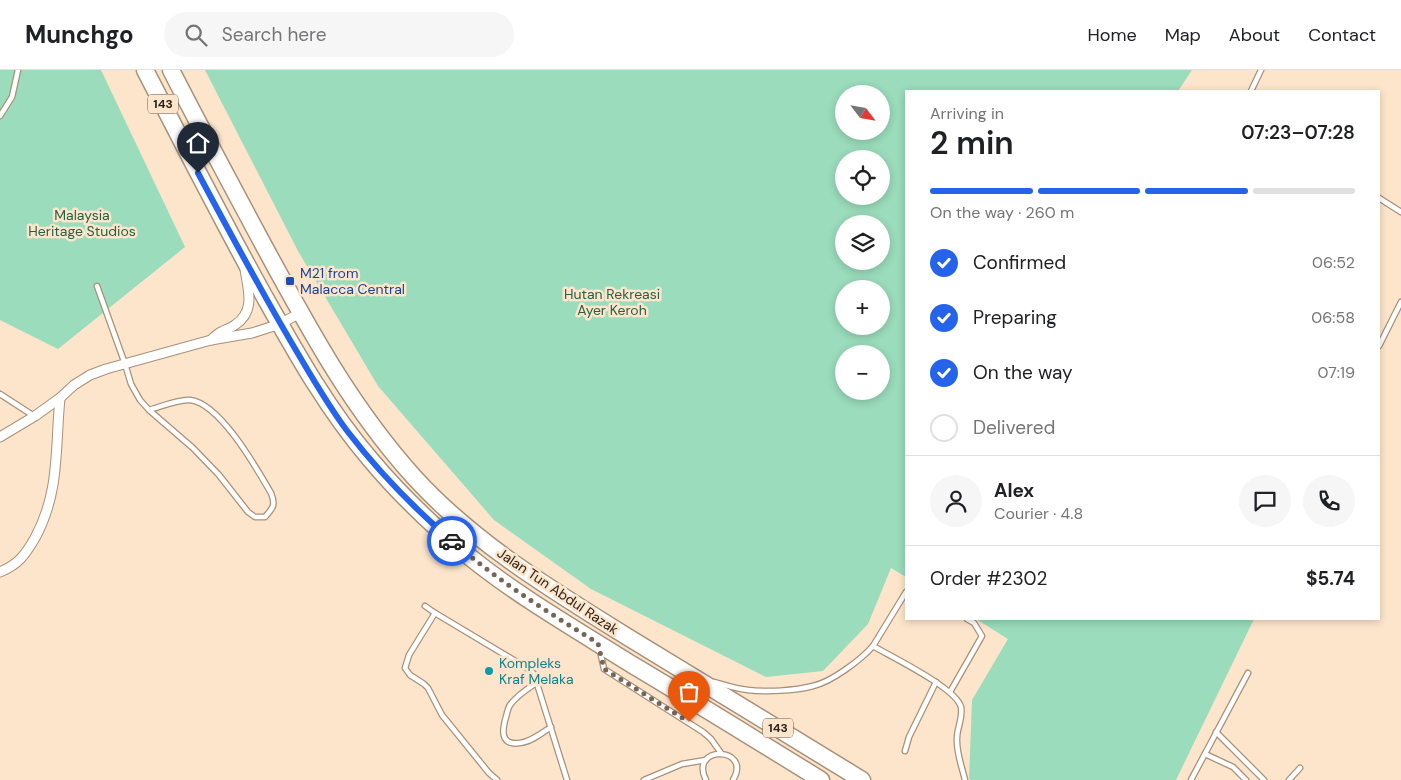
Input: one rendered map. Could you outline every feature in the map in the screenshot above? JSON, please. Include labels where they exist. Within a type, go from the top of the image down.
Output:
[{"type":"highway","name":"Jalan Tun Abdul Razak","points":[[145,70],[280,324],[327,402],[370,460],[444,535],[504,582],[598,643],[821,780]]},
{"type":"highway","name":"Jalan Tun Abdul Razak","points":[[171,70],[300,313],[338,378],[371,425],[415,478],[480,538],[549,588],[862,780]]},
{"type":"street","points":[[211,340],[220,332],[237,324],[247,313],[249,299],[244,258]]},
{"type":"street","points":[[0,437],[35,416],[74,385],[90,375],[211,340],[252,333],[280,324],[300,313]]},
{"type":"street","points":[[0,572],[14,566],[23,557],[40,528],[49,506],[55,478],[60,398]]},
{"type":"lane","points":[[0,116],[12,97],[18,70]]},
{"type":"lane","points":[[1251,90],[1261,70]]},
{"type":"lane","points":[[1380,199],[1401,212]]},
{"type":"lane","points":[[97,286],[131,384],[140,400],[149,410],[193,448],[219,475],[248,512],[255,517],[265,517],[272,509],[274,501],[271,493],[247,453],[209,409],[200,403],[190,400],[149,410]]},
{"type":"lane","points":[[1380,344],[1401,302]]},
{"type":"lane","points":[[0,394],[35,416]]},
{"type":"lane","points":[[693,677],[747,690],[790,690],[814,686],[843,670],[866,654],[873,646],[905,594]]},
{"type":"lane","points":[[425,606],[534,674],[567,780]]},
{"type":"lane","points":[[435,612],[409,655],[405,668],[410,676],[428,688],[442,715],[489,773],[497,780]]},
{"type":"lane","points":[[950,692],[982,636],[974,623],[969,620]]},
{"type":"lane","points":[[598,643],[604,669],[703,732],[712,739],[721,753]]},
{"type":"lane","points":[[873,646],[936,682],[958,700],[962,715],[957,745],[965,780]]},
{"type":"lane","points":[[1191,780],[1248,672]]},
{"type":"lane","points":[[906,751],[909,737],[936,682]]},
{"type":"lane","points":[[536,683],[520,694],[510,706],[503,732],[505,738],[509,742],[519,744],[529,741],[551,727]]},
{"type":"lane","points":[[1216,732],[1264,780]]},
{"type":"lane","points":[[706,780],[703,770],[706,760],[710,756],[721,753],[726,754],[735,762],[737,773],[735,779]]},
{"type":"lane","points":[[1205,754],[1233,766],[1245,779]]},
{"type":"lane","points":[[644,780],[682,764],[706,760]]},
{"type":"lane","points":[[1289,780],[1300,768]]},
{"type":"green space","name":"Malaysia Heritage Studios","points":[[0,70],[101,70],[185,247],[58,349],[0,320]]},
{"type":"green space","name":"Hutan Rekreasi Ayer Keroh","points":[[205,70],[1192,70],[1179,90],[905,90],[905,576],[891,568],[868,624],[823,671],[766,677],[591,589],[494,520],[378,386],[298,251]]},
{"type":"green space","points":[[978,620],[1254,620],[1176,780],[969,779],[972,700],[1008,639]]},
{"type":"way so far","points":[[452,541],[504,582],[598,643],[604,669],[689,722]]},
{"type":"place","name":"M21 from Malacca Central","points":[[290,281]]},
{"type":"place","name":"Kompleks Kraf Melaka","points":[[489,671]]},
{"type":"route","points":[[198,173],[280,324],[327,402],[347,431],[370,460],[412,504],[452,541]]}]
